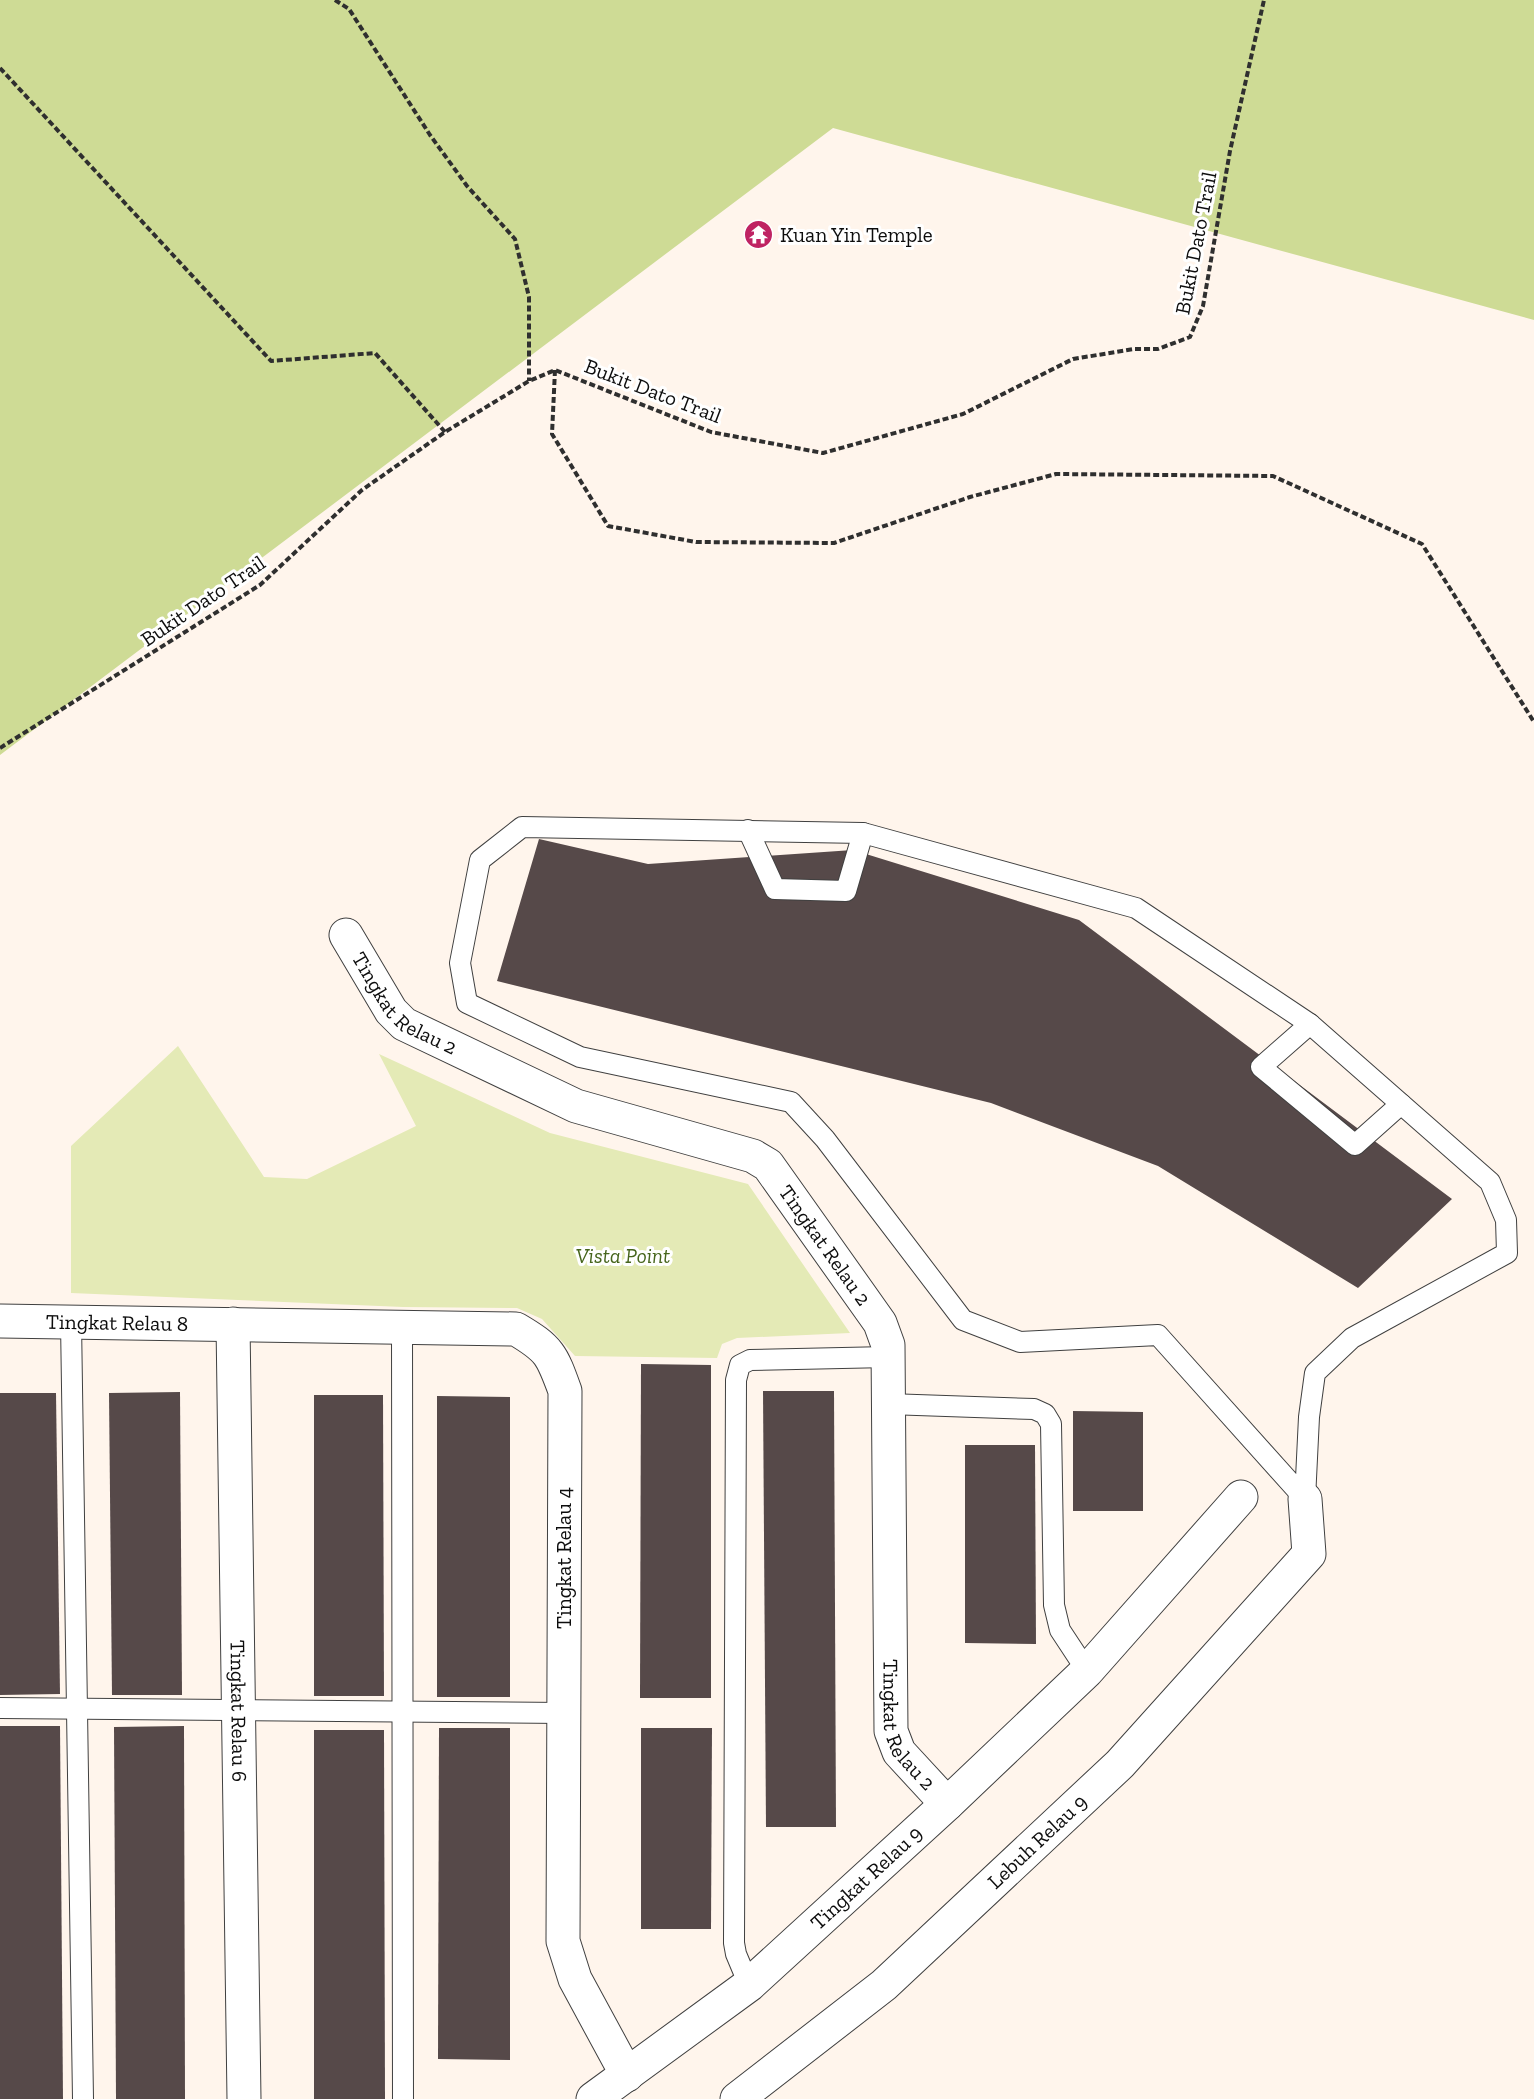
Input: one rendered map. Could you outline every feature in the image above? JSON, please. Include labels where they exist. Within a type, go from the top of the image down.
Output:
[{"type":"street","name":"Tingkat Relau 2","points":[[346,935],[391,1011],[404,1024],[576,1106],[753,1156],[768,1166],[880,1323],[888,1345],[891,1731],[899,1752],[947,1804]]},
{"type":"street","name":"Tingkat Relau 8","points":[[0,1321],[233,1324]]},
{"type":"street","name":"Tingkat Relau 4","points":[[233,1324],[516,1329],[538,1342],[553,1359],[565,1391],[563,1941],[575,1979],[627,2075]]},
{"type":"street","name":"Tingkat Relau 6","points":[[233,1324],[244,2099]]},
{"type":"street","name":"Tingkat Relau 9","points":[[592,2099],[749,1985],[947,1804],[1087,1671],[1240,1497]]},
{"type":"street","name":"Lebuh Relau 9","points":[[737,2099],[884,1985],[1120,1764],[1309,1554],[1305,1499]]},
{"type":"lane","points":[[522,827],[863,833],[1137,908],[1310,1024],[1490,1182],[1506,1220],[1507,1253],[1352,1338],[1315,1373],[1309,1417],[1305,1499],[1158,1335],[1020,1342],[963,1320],[825,1139],[791,1102],[580,1057],[466,1003],[460,963],[480,860],[522,827]]},
{"type":"lane","points":[[748,830],[775,889],[846,891],[863,833]]},
{"type":"lane","points":[[1310,1024],[1261,1067],[1355,1145],[1401,1104]]},
{"type":"lane","points":[[71,1322],[83,2099]]},
{"type":"lane","points":[[402,1327],[403,2099]]},
{"type":"lane","points":[[749,1985],[736,1954],[734,1943],[736,1380],[740,1365],[750,1360],[888,1357]]},
{"type":"lane","points":[[888,1404],[1034,1410],[1045,1414],[1051,1424],[1054,1605],[1060,1630],[1087,1671]]},
{"type":"lane","points":[[0,1708],[564,1713]]},
{"type":"path","points":[[335,0],[349,9],[430,135],[467,186],[515,239],[529,297],[529,381]]},
{"type":"path","name":"Bukit Dato Trail","points":[[0,748],[260,585],[362,490],[445,432],[529,381],[555,370],[711,432],[823,453],[963,414],[1073,359],[1134,349],[1158,349],[1190,337],[1203,306],[1230,151],[1264,0]]},
{"type":"path","points":[[0,68],[272,361],[375,353],[445,432]]},
{"type":"path","points":[[555,370],[552,434],[608,526],[696,542],[834,543],[970,497],[1056,474],[1273,476],[1422,544],[1534,722]]},
{"type":"green space","points":[[0,0],[1534,0],[1534,320],[833,128],[0,755]]},
{"type":"green space","name":"Vista Point","points":[[178,1046],[264,1177],[307,1179],[416,1126],[379,1054],[550,1133],[748,1184],[850,1333],[737,1338],[722,1344],[717,1358],[575,1356],[542,1319],[517,1308],[403,1307],[71,1293],[71,1146]]},
{"type":"building","points":[[539,839],[648,864],[853,850],[1079,920],[1452,1199],[1358,1288],[1158,1166],[991,1103],[497,981]]},
{"type":"building","points":[[641,1364],[711,1365],[711,1698],[640,1698]]},
{"type":"building","points":[[763,1391],[834,1391],[836,1827],[766,1827]]},
{"type":"building","points":[[180,1392],[182,1695],[112,1695],[109,1393]]},
{"type":"building","points":[[0,1393],[56,1393],[60,1694],[0,1695]]},
{"type":"building","points":[[314,1395],[383,1395],[384,1696],[314,1696]]},
{"type":"building","points":[[437,1396],[510,1397],[510,1697],[437,1697]]},
{"type":"building","points":[[1073,1411],[1143,1412],[1143,1511],[1073,1511]]},
{"type":"building","points":[[965,1445],[1035,1445],[1036,1644],[965,1643]]},
{"type":"building","points":[[0,1726],[60,1726],[63,2099],[0,2099]]},
{"type":"building","points":[[184,1726],[185,2099],[116,2099],[114,1727]]},
{"type":"building","points":[[439,1728],[510,1728],[510,2060],[438,2059]]},
{"type":"building","points":[[641,1728],[712,1728],[711,1929],[641,1929]]},
{"type":"building","points":[[314,1730],[384,1730],[385,2099],[314,2099]]},
{"type":"place","name":"Kuan Yin Temple","points":[[759,235]]}]
